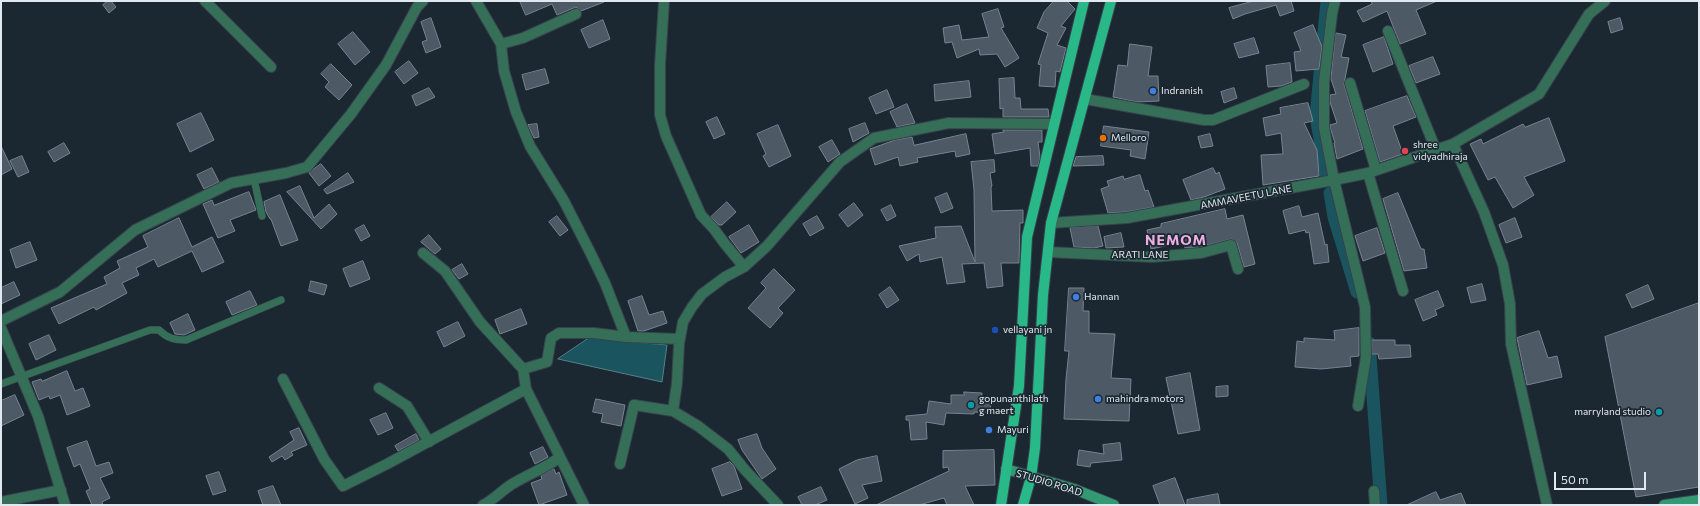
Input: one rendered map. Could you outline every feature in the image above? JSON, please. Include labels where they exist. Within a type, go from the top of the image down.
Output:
[{"type":"main road","points":[[1001,505],[1019,386],[1028,237],[1084,1]]},
{"type":"main road","points":[[1023,505],[1031,477],[1035,448],[1043,295],[1051,223],[1111,1]]},
{"type":"street","points":[[205,1],[271,67]]},
{"type":"street","points":[[1,321],[60,292],[135,230],[231,183],[286,173],[307,167],[351,114],[386,65],[417,8],[423,1]]},
{"type":"street","points":[[476,1],[501,44],[504,71],[516,112],[530,146],[564,201],[590,252],[605,283],[626,337]]},
{"type":"street","points":[[664,1],[660,65],[660,115],[666,136],[701,215],[744,267]]},
{"type":"street","points":[[1335,1],[1332,14],[1324,82],[1324,128],[1334,180],[1365,307],[1366,357],[1358,406]]},
{"type":"street","name":"AMMAVEETU LANE","points":[[1051,223],[1127,218],[1334,180],[1372,171],[1453,144],[1539,94],[1589,14],[1605,1]]},
{"type":"street","points":[[501,44],[523,38],[576,14]]},
{"type":"street","points":[[1388,32],[1436,150]]},
{"type":"street","points":[[1350,82],[1403,291]]},
{"type":"street","points":[[1084,99],[1204,120],[1213,120],[1304,84]]},
{"type":"street","points":[[673,411],[683,322],[702,294],[725,277],[744,267],[767,246],[840,162],[874,138],[949,122],[1054,124]]},
{"type":"street","points":[[1453,144],[1484,212],[1503,265],[1510,304],[1511,344],[1547,505]]},
{"type":"street","name":"ARATI LANE","points":[[1048,252],[1152,257],[1201,253],[1231,245],[1238,269]]},
{"type":"street","points":[[423,253],[444,271],[480,322],[523,369],[526,389],[584,505]]},
{"type":"street","points":[[1,328],[38,416],[65,505]]},
{"type":"street","points":[[523,369],[547,362],[551,338],[559,333],[594,333],[626,337],[680,339]]},
{"type":"street","points":[[283,379],[324,459],[343,486],[429,442],[526,389]]},
{"type":"street","points":[[380,388],[407,406],[429,442]]},
{"type":"street","points":[[620,464],[634,404],[673,411],[698,426],[728,449],[745,470],[778,505]]},
{"type":"street","points":[[483,505],[492,501],[512,484],[560,457]]},
{"type":"street","name":"STUDIO ROAD","points":[[1006,469],[1074,490],[1114,505]]},
{"type":"street","points":[[1,502],[60,490]]},
{"type":"street","points":[[1374,491],[1375,505]]},
{"type":"street","points":[[1664,505],[1699,500]]},
{"type":"lane","points":[[254,179],[262,216]]},
{"type":"lane","points":[[1,384],[150,330],[159,330],[164,335],[174,340],[186,340],[281,300]]},
{"type":"water","points":[[589,338],[667,345],[662,382],[558,359]]},
{"type":"building","points":[[108,1],[111,1],[116,7],[109,13],[103,5]]},
{"type":"building","points":[[520,1],[604,2],[581,11],[576,7],[557,15],[552,4],[526,15]]},
{"type":"building","points":[[1054,1],[1067,1],[1075,9],[1061,26],[1066,28],[1057,45],[1066,48],[1060,72],[1056,71],[1055,87],[1039,86],[1041,65],[1038,64],[1048,33],[1037,28],[1044,12]]},
{"type":"building","points":[[1254,1],[1291,1],[1294,11],[1280,16],[1276,5],[1233,19],[1229,8]]},
{"type":"building","points":[[1371,1],[1437,1],[1416,10],[1426,34],[1400,44],[1387,11],[1363,22],[1357,11],[1372,4]]},
{"type":"building","points":[[998,9],[1004,27],[1001,28],[1019,58],[1005,67],[997,54],[980,55],[979,49],[957,58],[952,42],[945,43],[943,28],[959,25],[962,40],[989,37],[982,14]]},
{"type":"building","points":[[431,18],[441,47],[426,53],[422,42],[427,40],[421,22]]},
{"type":"building","points":[[1620,18],[1623,29],[1611,33],[1608,22]]},
{"type":"building","points":[[603,20],[610,39],[589,48],[581,30]]},
{"type":"building","points":[[1313,25],[1322,47],[1319,69],[1296,71],[1294,52],[1301,51],[1294,33]]},
{"type":"building","points":[[353,32],[370,52],[355,65],[338,44]]},
{"type":"building","points":[[1336,33],[1346,35],[1341,57],[1349,58],[1344,84],[1363,149],[1337,159],[1335,143],[1330,127],[1330,125],[1337,123],[1330,102],[1330,95],[1336,94],[1331,79]]},
{"type":"building","points":[[1384,37],[1393,64],[1373,72],[1363,45]]},
{"type":"building","points":[[1254,38],[1259,53],[1239,58],[1234,44]]},
{"type":"building","points":[[1130,44],[1152,47],[1148,76],[1158,76],[1159,101],[1137,102],[1113,97],[1118,65],[1127,66]]},
{"type":"building","points":[[1433,57],[1440,74],[1416,83],[1409,66]]},
{"type":"building","points":[[409,61],[418,73],[404,84],[395,72]]},
{"type":"building","points":[[1290,63],[1292,82],[1281,86],[1268,87],[1266,66]]},
{"type":"building","points":[[331,64],[352,85],[339,100],[325,87],[329,82],[321,74]]},
{"type":"building","points":[[545,69],[549,83],[526,90],[522,75]]},
{"type":"building","points":[[1014,78],[1015,98],[1020,98],[1021,109],[1048,109],[1049,117],[1003,117],[1003,108],[1000,109],[999,79]]},
{"type":"building","points":[[969,81],[971,97],[935,101],[934,85]]},
{"type":"building","points":[[429,88],[435,97],[416,106],[412,96]]},
{"type":"building","points":[[1234,88],[1237,98],[1224,103],[1221,92]]},
{"type":"building","points":[[887,90],[894,107],[876,114],[869,98]]},
{"type":"building","points":[[1407,96],[1416,117],[1393,126],[1403,154],[1380,162],[1365,111]]},
{"type":"building","points":[[1308,103],[1313,121],[1304,123],[1317,150],[1319,176],[1263,185],[1261,155],[1283,154],[1281,133],[1266,136],[1263,118],[1281,114],[1280,108]]},
{"type":"building","points":[[907,104],[915,123],[897,127],[890,112]]},
{"type":"building","points":[[201,113],[214,140],[190,152],[177,124]]},
{"type":"building","points":[[717,117],[725,134],[714,139],[706,122]]},
{"type":"building","points":[[1549,118],[1565,161],[1524,177],[1534,195],[1513,208],[1495,177],[1488,180],[1470,144],[1481,139],[1483,144],[1523,124],[1525,127]]},
{"type":"building","points":[[865,123],[869,133],[853,142],[849,129]]},
{"type":"building","points":[[537,124],[539,137],[534,138],[528,125]]},
{"type":"building","points":[[778,125],[791,156],[769,167],[763,156],[766,154],[757,134]]},
{"type":"building","points":[[1104,126],[1149,132],[1145,159],[1130,156],[1131,150],[1101,146]]},
{"type":"building","points":[[1003,130],[1042,130],[1042,142],[1038,142],[1040,157],[1038,166],[1031,166],[1030,148],[995,154],[992,134],[1004,132]]},
{"type":"building","points":[[966,134],[970,154],[956,157],[955,151],[917,158],[918,162],[900,166],[898,157],[875,165],[870,149],[895,140],[912,137],[914,145]]},
{"type":"building","points":[[1210,134],[1213,146],[1201,148],[1198,137]]},
{"type":"building","points":[[832,140],[840,154],[828,162],[819,147]]},
{"type":"building","points":[[64,143],[70,153],[54,162],[48,152]]},
{"type":"building","points":[[1,146],[12,169],[1,175]]},
{"type":"building","points":[[22,156],[29,172],[18,177],[10,161]]},
{"type":"building","points":[[1103,156],[1104,165],[1073,166],[1076,157]]},
{"type":"building","points":[[994,160],[995,172],[990,173],[992,186],[992,211],[1023,210],[1023,223],[1020,223],[1019,263],[1001,263],[1003,286],[987,288],[984,263],[962,264],[965,282],[947,284],[942,257],[920,262],[919,254],[907,261],[899,246],[936,238],[935,227],[961,226],[975,262],[974,190],[971,162]]},
{"type":"building","points":[[321,164],[331,176],[319,186],[309,173]]},
{"type":"building","points":[[212,168],[219,182],[204,189],[197,175]]},
{"type":"building","points":[[1213,168],[1216,174],[1219,172],[1225,189],[1191,200],[1183,180]]},
{"type":"building","points":[[348,173],[354,182],[327,194],[324,190]]},
{"type":"building","points":[[1140,175],[1145,191],[1148,190],[1154,207],[1126,212],[1108,213],[1101,189],[1109,186],[1107,181],[1123,176],[1124,179]]},
{"type":"building","points":[[300,186],[314,218],[329,204],[337,214],[321,229],[287,192]]},
{"type":"building","points":[[249,192],[256,210],[230,220],[235,231],[218,238],[203,204],[212,200],[214,205]]},
{"type":"building","points":[[947,193],[953,208],[941,213],[935,198]]},
{"type":"building","points":[[1398,193],[1421,249],[1424,249],[1427,268],[1404,271],[1383,199]]},
{"type":"building","points":[[280,195],[298,240],[281,246],[271,219],[266,212],[264,202]]},
{"type":"building","points":[[727,202],[736,212],[722,225],[719,225],[711,217]]},
{"type":"building","points":[[854,203],[863,215],[848,227],[839,215]]},
{"type":"building","points":[[891,205],[896,216],[887,221],[881,210]]},
{"type":"building","points":[[1299,206],[1302,217],[1318,213],[1325,245],[1327,244],[1329,262],[1314,264],[1309,232],[1306,233],[1305,230],[1289,234],[1283,211]]},
{"type":"building","points":[[1225,209],[1227,219],[1243,215],[1255,264],[1244,267],[1237,243],[1232,239],[1200,247],[1185,248],[1184,242],[1151,249],[1147,230],[1161,227],[1161,224]]},
{"type":"building","points":[[557,216],[568,230],[560,236],[549,222]]},
{"type":"building","points":[[817,216],[824,228],[810,236],[803,224]]},
{"type":"building","points":[[179,218],[192,247],[212,237],[224,262],[202,272],[192,251],[158,267],[154,259],[136,268],[139,275],[122,283],[127,293],[96,310],[94,307],[59,324],[51,308],[107,284],[104,277],[120,268],[117,261],[148,247],[143,236]]},
{"type":"building","points":[[1515,218],[1522,237],[1506,243],[1499,225]]},
{"type":"building","points":[[364,225],[370,236],[361,241],[355,230]]},
{"type":"building","points":[[749,225],[759,242],[741,253],[729,237]]},
{"type":"building","points":[[1098,226],[1103,246],[1094,248],[1074,247],[1070,228]]},
{"type":"building","points":[[1377,228],[1385,253],[1363,261],[1355,236]]},
{"type":"building","points":[[1121,233],[1124,247],[1106,248],[1104,237]]},
{"type":"building","points":[[429,235],[441,249],[435,254],[421,242]]},
{"type":"building","points":[[30,242],[37,260],[16,268],[10,250]]},
{"type":"building","points":[[363,261],[370,279],[350,287],[343,269]]},
{"type":"building","points":[[462,264],[468,274],[459,279],[452,270]]},
{"type":"building","points":[[774,269],[795,290],[778,308],[783,313],[770,328],[748,308],[766,288],[761,283]]},
{"type":"building","points":[[311,281],[327,285],[324,295],[309,291]]},
{"type":"building","points":[[14,282],[20,295],[1,304],[1,288]]},
{"type":"building","points":[[1482,284],[1486,300],[1471,303],[1467,288]]},
{"type":"building","points":[[1648,285],[1654,299],[1632,308],[1626,295]]},
{"type":"building","points":[[890,287],[899,300],[887,308],[879,295]]},
{"type":"building","points":[[1069,288],[1084,288],[1083,311],[1089,311],[1089,333],[1115,334],[1111,378],[1131,379],[1129,421],[1064,419],[1069,351],[1065,351]]},
{"type":"building","points":[[250,291],[257,305],[232,315],[226,302]]},
{"type":"building","points":[[1438,291],[1444,306],[1435,310],[1437,315],[1423,321],[1415,300]]},
{"type":"building","points":[[642,296],[649,315],[663,311],[667,323],[644,331],[638,331],[628,301]]},
{"type":"building","name":"marryland studio","points":[[1699,303],[1699,487],[1636,497],[1605,337]]},
{"type":"building","points":[[521,309],[527,324],[500,334],[495,320]]},
{"type":"building","points":[[188,314],[195,330],[184,335],[175,334],[170,323]]},
{"type":"building","points":[[458,322],[465,336],[444,347],[437,332]]},
{"type":"building","points":[[1359,328],[1359,356],[1350,357],[1351,366],[1321,369],[1295,367],[1297,341],[1304,342],[1304,338],[1335,340],[1334,331]]},
{"type":"building","points":[[1539,331],[1548,358],[1557,356],[1562,377],[1527,385],[1517,338]]},
{"type":"building","points":[[49,335],[56,350],[36,360],[29,344]]},
{"type":"building","points":[[1372,340],[1395,340],[1395,345],[1410,345],[1411,357],[1379,359],[1378,354],[1372,354]]},
{"type":"building","points":[[67,371],[75,391],[83,388],[90,406],[67,415],[60,395],[50,399],[49,396],[39,400],[32,382],[41,379],[42,381]]},
{"type":"building","points":[[1190,373],[1200,430],[1178,434],[1166,378]]},
{"type":"building","points":[[1228,386],[1228,396],[1216,397],[1216,387]]},
{"type":"building","points":[[964,392],[982,393],[982,398],[991,399],[990,413],[946,413],[944,425],[926,422],[927,439],[911,440],[909,420],[906,420],[906,416],[927,414],[929,401],[951,404],[951,395],[964,395]]},
{"type":"building","points":[[15,395],[24,415],[1,426],[1,401]]},
{"type":"building","points":[[596,399],[625,405],[621,426],[601,422],[603,414],[593,412]]},
{"type":"building","points":[[386,413],[393,428],[378,435],[370,420]]},
{"type":"building","points":[[299,428],[307,445],[291,452],[293,455],[285,460],[282,456],[272,462],[269,457],[294,440],[290,432]]},
{"type":"building","points":[[416,434],[419,440],[398,451],[395,446]]},
{"type":"building","points":[[757,434],[762,448],[776,469],[762,479],[742,450],[738,440]]},
{"type":"building","points":[[87,441],[96,466],[109,462],[113,473],[100,478],[110,498],[102,502],[103,505],[92,505],[86,491],[90,489],[80,464],[74,467],[67,448]]},
{"type":"building","points":[[1120,443],[1122,460],[1091,463],[1090,467],[1077,465],[1079,450],[1104,454],[1103,445]]},
{"type":"building","points":[[543,447],[548,457],[535,464],[530,453]]},
{"type":"building","points":[[994,450],[995,485],[965,486],[974,505],[947,505],[944,498],[919,505],[876,505],[949,471],[948,467],[943,468],[943,451]]},
{"type":"building","points":[[877,456],[882,481],[862,485],[868,498],[855,504],[839,469],[857,460]]},
{"type":"building","points":[[730,462],[734,466],[742,489],[722,496],[712,469]]},
{"type":"building","points":[[554,469],[556,474],[559,472],[567,495],[539,505],[531,483],[542,479],[541,476]]},
{"type":"building","points":[[219,472],[226,491],[213,495],[206,476]]},
{"type":"building","points":[[1175,478],[1185,505],[1160,505],[1153,486]]},
{"type":"building","points":[[273,486],[281,505],[263,505],[258,491]]},
{"type":"building","points":[[821,487],[827,500],[815,505],[802,505],[798,497]]},
{"type":"building","points":[[1436,492],[1440,500],[1461,493],[1466,505],[1407,505]]},
{"type":"building","points":[[1218,494],[1220,505],[1187,505],[1187,500]]},
{"type":"waterway","points":[[1326,173],[1316,116],[1327,1]]},
{"type":"waterway","points":[[1330,193],[1334,217],[1357,292]]},
{"type":"waterway","points":[[1369,343],[1381,505]]},
{"type":"place","name":"Indranish","points":[[1153,91]]},
{"type":"place","name":"Melloro","points":[[1103,138]]},
{"type":"place","name":"shree vidyadhiraja","points":[[1405,151]]},
{"type":"place","name":"Hannan","points":[[1076,297]]},
{"type":"place","name":"vellayani jn","points":[[995,330]]},
{"type":"place","name":"mahindra motors","points":[[1098,399]]},
{"type":"place","name":"gopunanthilath g maert","points":[[971,405]]},
{"type":"place","name":"marryland studio","points":[[1659,412]]},
{"type":"place","name":"Mayuri","points":[[989,430]]},
{"type":"district","name":"NEMOM","points":[[1176,240]]}]
